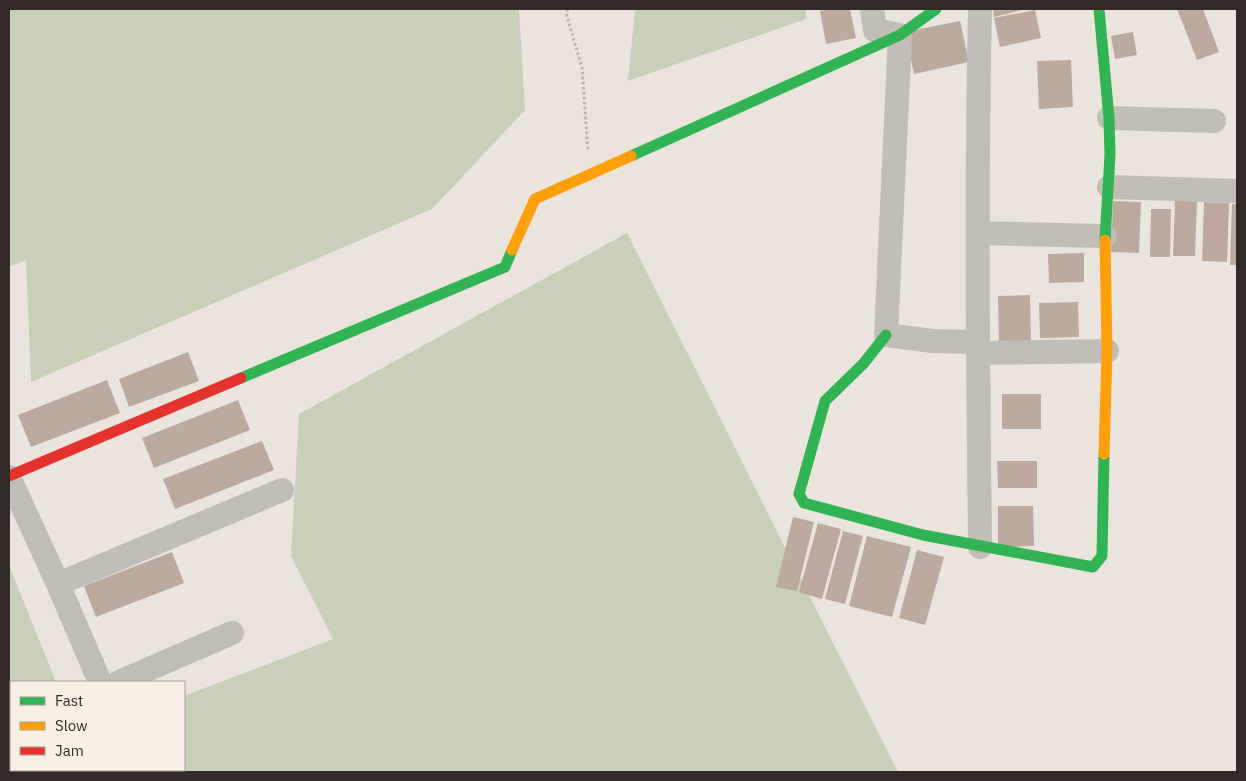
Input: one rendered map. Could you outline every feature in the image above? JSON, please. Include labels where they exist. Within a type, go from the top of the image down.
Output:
[{"type":"street","points":[[872,9],[875,30],[900,35]]},
{"type":"street","points":[[100,681],[9,477],[505,267],[535,199],[900,35],[936,9]]},
{"type":"street","points":[[980,9],[977,154],[980,547]]},
{"type":"street","points":[[900,35],[886,335],[864,363],[825,401],[799,494],[804,503],[923,535],[1093,568],[1102,556],[1107,351],[1105,236],[1110,187],[1109,118],[1099,9]]},
{"type":"street","points":[[1109,118],[1214,121]]},
{"type":"street","points":[[1110,187],[1237,191]]},
{"type":"street","points":[[979,233],[1105,236]]},
{"type":"street","points":[[886,335],[978,347],[1107,351]]},
{"type":"street","points":[[58,584],[282,490]]},
{"type":"street","points":[[121,681],[232,633]]},
{"type":"path","points":[[567,9],[567,16],[582,68],[590,174]]},
{"type":"green space","points":[[9,9],[519,9],[525,110],[432,209],[31,382],[26,260],[9,267]]},
{"type":"green space","points":[[635,9],[806,9],[806,19],[628,81]]},
{"type":"green space","points":[[627,233],[898,772],[9,772],[9,565],[56,681],[10,681],[10,771],[185,771],[185,696],[333,639],[291,556],[299,414]]},
{"type":"building","points":[[850,9],[856,38],[826,44],[820,11]]},
{"type":"building","points":[[993,9],[1026,9],[994,17]]},
{"type":"building","points":[[1177,9],[1203,9],[1219,52],[1197,60]]},
{"type":"building","points":[[1035,10],[1041,38],[1000,47],[994,18]]},
{"type":"building","points":[[960,21],[969,62],[914,74],[905,32]]},
{"type":"building","points":[[1133,32],[1137,55],[1115,59],[1111,36]]},
{"type":"building","points":[[1071,60],[1073,107],[1039,109],[1037,61]]},
{"type":"building","points":[[1175,200],[1197,201],[1195,256],[1173,256]]},
{"type":"building","points":[[1113,201],[1141,202],[1139,253],[1111,252]]},
{"type":"building","points":[[1204,202],[1229,203],[1227,262],[1202,261]]},
{"type":"building","points":[[1232,204],[1237,204],[1237,265],[1230,265]]},
{"type":"building","points":[[1151,209],[1171,209],[1170,257],[1150,257]]},
{"type":"building","points":[[1084,253],[1084,282],[1049,283],[1048,254]]},
{"type":"building","points":[[1030,295],[1031,343],[999,344],[998,296]]},
{"type":"building","points":[[1078,302],[1079,337],[1040,338],[1039,303]]},
{"type":"building","points":[[188,352],[199,381],[129,407],[119,379]]},
{"type":"building","points":[[107,380],[120,413],[31,447],[18,415]]},
{"type":"building","points":[[1002,394],[1041,394],[1041,429],[1002,429]]},
{"type":"building","points":[[238,400],[250,430],[154,468],[142,438]]},
{"type":"building","points":[[262,441],[274,470],[175,509],[163,479]]},
{"type":"building","points":[[997,461],[1037,461],[1037,488],[998,488]]},
{"type":"building","points":[[998,506],[1033,506],[1034,546],[998,547]]},
{"type":"building","points":[[793,517],[814,522],[797,591],[776,587]]},
{"type":"building","points":[[818,523],[841,529],[822,599],[799,592]]},
{"type":"building","points":[[843,531],[863,536],[845,604],[825,599]]},
{"type":"building","points":[[867,536],[911,547],[892,617],[849,606]]},
{"type":"building","points":[[917,550],[944,557],[925,625],[899,618]]},
{"type":"building","points":[[172,552],[184,583],[96,617],[84,586]]},
{"type":"traffic: fast","points":[[631,156],[900,35],[936,9]]},
{"type":"traffic: fast","points":[[1099,9],[1109,118],[1110,155],[1105,240]]},
{"type":"traffic: fast","points":[[241,378],[505,267],[512,250]]},
{"type":"traffic: fast","points":[[886,335],[864,363],[825,401],[799,494],[804,503],[923,535],[1093,567],[1102,556],[1104,454]]},
{"type":"traffic: slow","points":[[512,250],[535,199],[631,156]]},
{"type":"traffic: slow","points":[[1104,454],[1107,351],[1105,240]]},
{"type":"traffic: jam","points":[[9,476],[241,378]]}]
